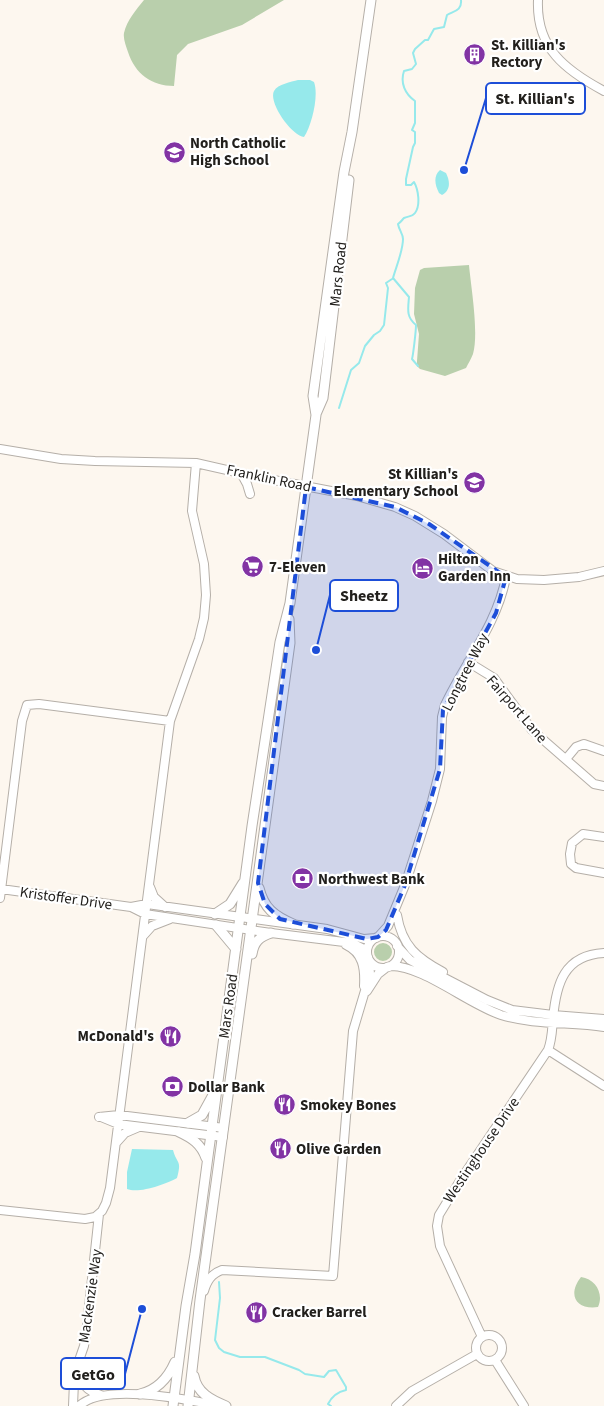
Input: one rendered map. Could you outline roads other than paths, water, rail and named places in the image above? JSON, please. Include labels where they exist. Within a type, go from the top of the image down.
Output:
[{"type":"main road","name":"Mars Road","points":[[173,1402],[196,1254],[216,1088],[245,880],[280,642],[289,606],[306,487],[316,415],[313,396],[344,172],[352,132],[371,0]]},
{"type":"main road","name":"Mars Road","points":[[188,1404],[200,1300],[290,643],[289,606]]},
{"type":"main road","points":[[215,914],[230,904],[245,880]]},
{"type":"main road","points":[[258,883],[262,899],[268,908],[276,916],[292,924]]},
{"type":"main road","points":[[216,925],[236,949]]},
{"type":"main road","points":[[237,1028],[248,986],[253,948],[261,937],[270,933]]},
{"type":"main road","points":[[188,1123],[202,1115],[216,1088]]},
{"type":"main road","points":[[179,1132],[198,1143],[208,1161]]},
{"type":"main road","points":[[140,1394],[154,1390],[165,1379],[171,1372],[180,1352]]},
{"type":"main road","points":[[193,1370],[194,1379],[199,1389],[209,1398],[224,1406]]},
{"type":"street","points":[[538,0],[541,28],[545,40],[556,58],[566,67],[604,91]]},
{"type":"street","name":"Franklin Road","points":[[0,449],[53,458],[94,461],[196,463],[255,477],[355,495],[395,507],[429,524],[493,571],[506,577],[521,580],[544,580],[579,577],[604,570]]},
{"type":"street","name":"Mackenzie Way","points":[[73,1406],[76,1369],[84,1346],[88,1325],[99,1214],[106,1203],[118,1124],[170,721],[199,639],[204,618],[206,595],[204,564],[192,511],[196,463]]},
{"type":"street","points":[[241,473],[248,484],[250,494],[255,477]]},
{"type":"street","name":"Longtree Way","points":[[405,885],[432,801],[440,769],[443,710],[496,613],[506,577]]},
{"type":"street","name":"Fairport Lane","points":[[468,662],[494,678],[532,730],[594,784],[604,786]]},
{"type":"street","points":[[1,894],[22,721],[27,705],[39,704],[170,721]]},
{"type":"street","points":[[566,759],[576,746],[584,744],[604,751]]},
{"type":"street","points":[[604,837],[583,834],[572,843],[570,854],[571,864],[576,868],[604,873]]},
{"type":"street","points":[[150,885],[154,897],[165,907]]},
{"type":"street","points":[[362,999],[378,974],[397,958],[394,932],[405,885]]},
{"type":"street","points":[[200,1300],[210,1278],[218,1271],[230,1270],[333,1276],[353,1031],[370,974],[368,948],[371,942],[388,926],[405,885]]},
{"type":"street","name":"Kristoffer Drive","points":[[1,894],[131,907],[147,904],[327,929],[364,939],[377,938]]},
{"type":"street","name":"Kristoffer Drive","points":[[131,907],[145,914],[356,944],[364,951],[368,958]]},
{"type":"street","points":[[397,915],[400,931],[412,951],[427,963],[478,990],[496,1004]]},
{"type":"street","points":[[142,938],[144,933],[152,926],[171,918]]},
{"type":"street","points":[[377,938],[389,938],[397,945],[407,959],[482,1007],[501,1014],[521,1019],[604,1019]]},
{"type":"street","points":[[340,942],[353,949],[361,958],[364,984],[362,999]]},
{"type":"street","name":"Westinghouse Drive","points":[[482,1337],[440,1246],[437,1226],[439,1215],[548,1050],[552,1039],[559,983],[567,969],[579,958],[604,953]]},
{"type":"street","points":[[368,958],[376,966],[408,968],[496,1004],[522,1012],[604,1027]]},
{"type":"street","points":[[548,1050],[604,1086]]},
{"type":"street","points":[[122,1095],[125,1108],[133,1116]]},
{"type":"street","points":[[211,1131],[188,1123],[133,1116],[99,1117],[118,1124],[179,1132],[224,1132]]},
{"type":"street","points":[[115,1144],[125,1133],[140,1127]]},
{"type":"street","points":[[0,1210],[81,1220],[95,1217],[99,1214]]},
{"type":"street","points":[[494,1336],[501,1342],[502,1350],[495,1360],[484,1360],[478,1354],[476,1345],[482,1337],[494,1336]]},
{"type":"street","points":[[396,1406],[412,1391],[478,1354]]},
{"type":"street","points":[[495,1360],[524,1406]]},
{"type":"street","points":[[76,1369],[81,1383],[86,1389],[103,1395]]},
{"type":"street","points":[[79,1406],[83,1402],[116,1393],[140,1394],[188,1404],[224,1406]]},
{"type":"water","points":[[298,80],[314,82],[316,94],[310,125],[304,137],[293,131],[282,118],[274,103],[273,96],[274,91],[278,87]]},
{"type":"water","points":[[440,170],[446,173],[449,182],[447,191],[442,195],[436,187],[435,181],[436,175]]},
{"type":"water","points":[[132,1149],[173,1150],[179,1165],[177,1178],[145,1189],[127,1189],[127,1172]]},
{"type":"waterway","points":[[418,366],[412,359],[416,325],[409,316],[409,297],[393,278],[403,244],[403,237],[398,224],[404,218],[415,213],[418,202],[418,193],[414,182],[411,185],[406,185],[415,143],[415,132],[412,130],[415,123],[415,101],[404,88],[403,75],[404,71],[412,69],[416,64],[413,53],[415,49],[425,40],[428,40],[434,29],[444,27],[447,15],[459,9],[461,0]]},
{"type":"waterway","points":[[339,408],[351,370],[359,363],[365,346],[384,325],[388,288],[386,283],[392,279]]},
{"type":"waterway","points":[[219,1282],[220,1298],[215,1340],[219,1348],[224,1352],[240,1357],[265,1357],[305,1374],[324,1377],[329,1371],[336,1370],[346,1390],[337,1393],[333,1397],[328,1404],[331,1406]]},
{"type":"place","name":"St. Killian's Rectory","points":[[475,54]]},
{"type":"place","name":"North Catholic High School","points":[[174,152]]},
{"type":"place","name":"St. Killian's","points":[[464,170]]},
{"type":"place","name":"St Killian's Elementary School","points":[[474,483]]},
{"type":"place","name":"7-Eleven","points":[[253,567]]},
{"type":"place","name":"Hilton Garden Inn","points":[[422,568]]},
{"type":"place","name":"Sheetz","points":[[316,650]]},
{"type":"place","name":"Northwest Bank","points":[[302,879]]},
{"type":"place","name":"McDonald's","points":[[170,1036]]},
{"type":"place","name":"Dollar Bank","points":[[172,1087]]},
{"type":"place","name":"Smokey Bones","points":[[284,1105]]},
{"type":"place","name":"Olive Garden","points":[[280,1149]]},
{"type":"place","name":"GetGo","points":[[142,1309]]},
{"type":"place","name":"Cracker Barrel","points":[[256,1312]]}]
